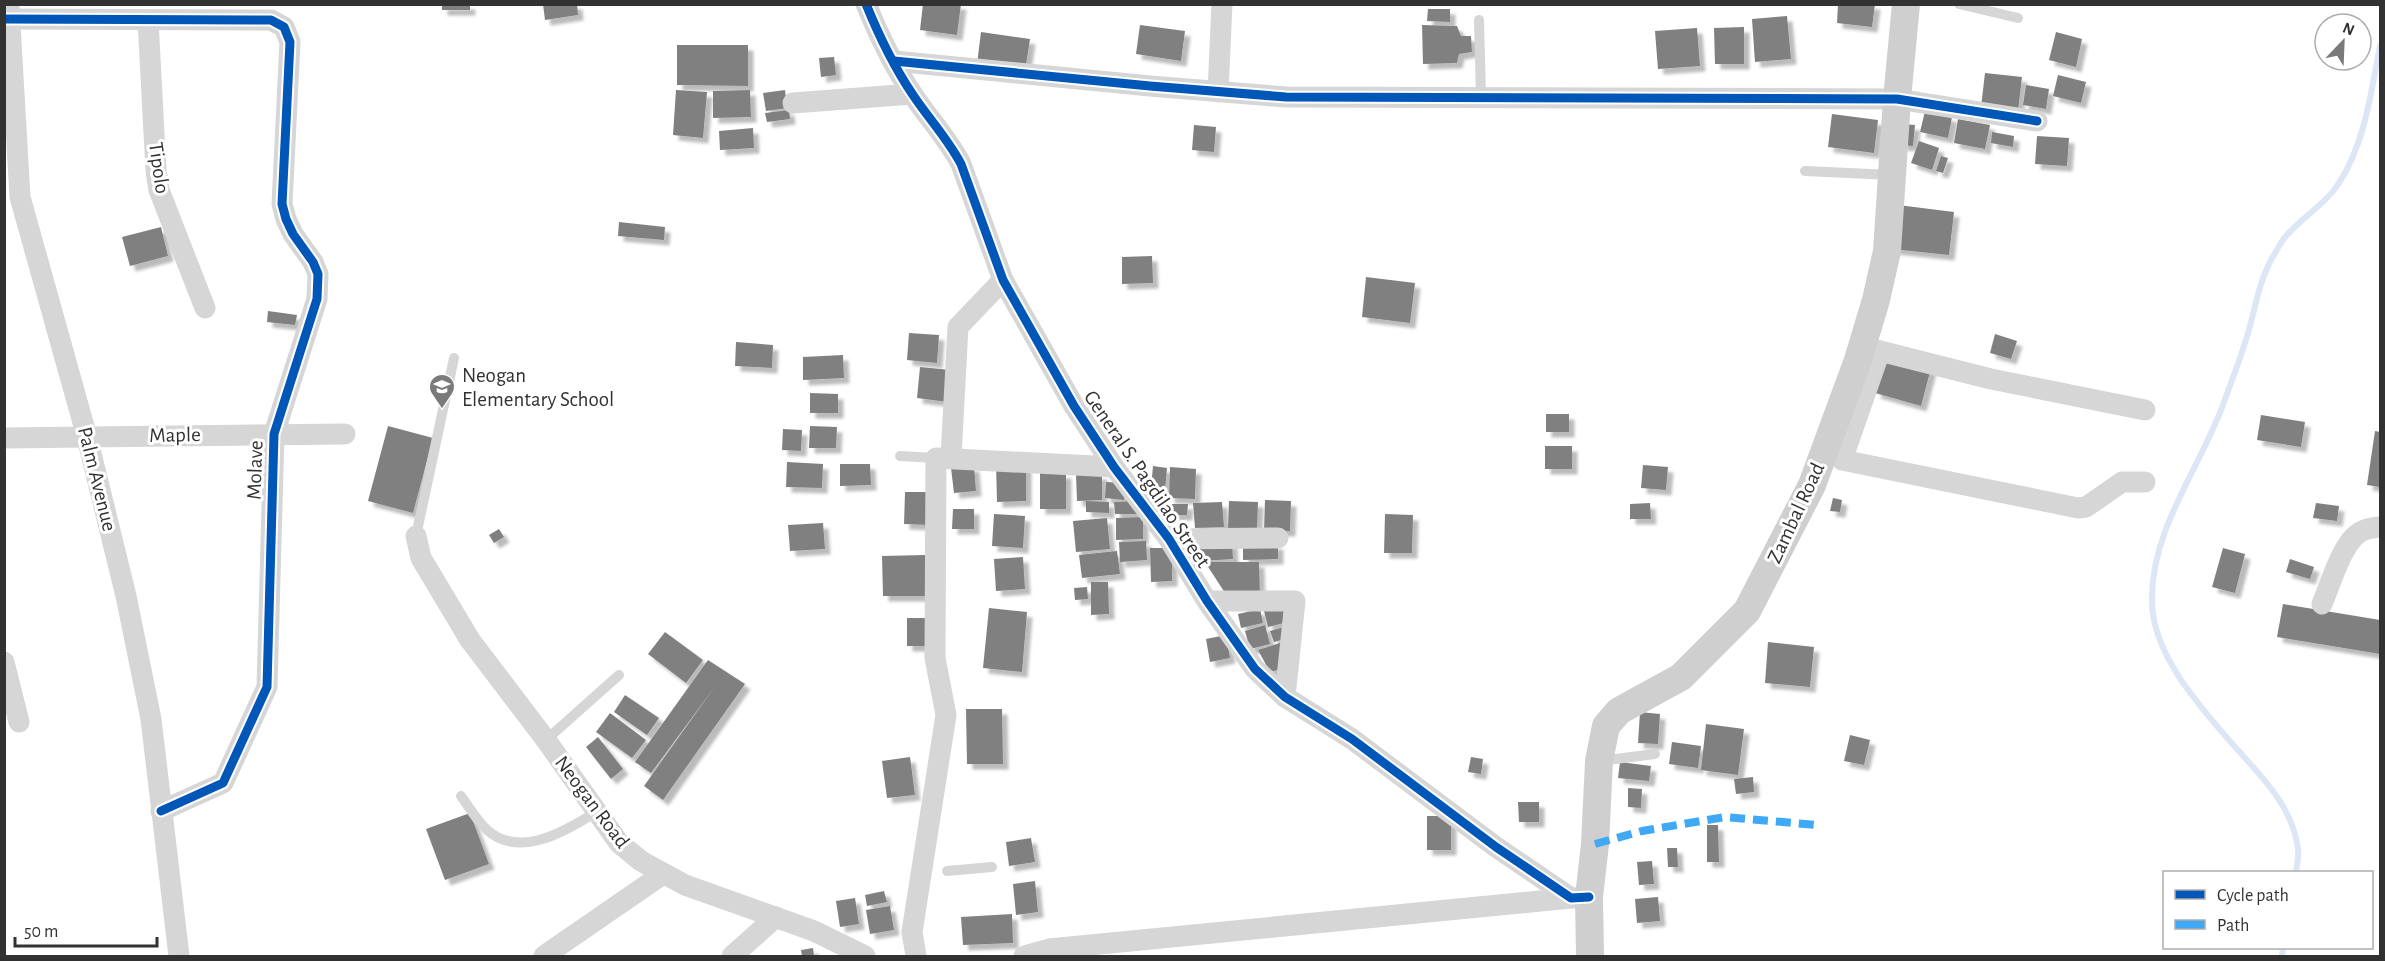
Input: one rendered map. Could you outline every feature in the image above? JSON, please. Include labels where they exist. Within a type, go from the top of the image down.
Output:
[{"type":"street","points":[[1218,92],[1222,4]]},
{"type":"street","name":"Zambal Road","points":[[1590,957],[1580,898],[1595,844],[1599,761],[1606,726],[1618,711],[1681,677],[1748,611],[1812,484],[1871,349],[1887,252],[1906,4]]},
{"type":"street","name":"General S. Pagdilao Street","points":[[872,8],[884,45],[912,94],[953,149],[961,164],[1003,280],[1074,406],[1114,467],[1169,539],[1207,601],[1255,669],[1285,697],[1352,740],[1496,847],[1580,898]]},
{"type":"street","points":[[8,14],[148,20]]},
{"type":"street","name":"Palm Avenue","points":[[8,14],[20,197],[87,436],[126,596],[151,718],[179,957]]},
{"type":"street","name":"Molave","points":[[148,20],[271,20],[284,27],[290,42],[282,204],[293,234],[313,262],[318,274],[317,299],[274,434],[267,687],[223,783],[161,811]]},
{"type":"street","name":"Tipolo","points":[[148,20],[159,190],[205,308]]},
{"type":"street","points":[[894,61],[1286,97],[1897,99],[2037,121]]},
{"type":"street","points":[[793,103],[912,94]]},
{"type":"street","points":[[916,957],[912,932],[946,715],[935,658],[943,458],[958,327],[1003,280]]},
{"type":"street","points":[[2145,410],[1991,379],[1871,349],[1842,460],[2078,508],[2086,507],[2122,482],[2145,482]]},
{"type":"street","name":"Maple","points":[[4,438],[345,434]]},
{"type":"street","points":[[943,458],[1114,467]]},
{"type":"street","points":[[2322,604],[2354,536],[2365,529],[2380,527]]},
{"type":"street","name":"Neogan Road","points":[[416,536],[421,558],[470,640],[546,740],[619,843],[640,861],[685,885],[814,931],[865,957]]},
{"type":"street","points":[[1169,539],[1278,538]]},
{"type":"street","points":[[1207,601],[1295,601],[1285,697]]},
{"type":"street","points":[[4,662],[19,722]]},
{"type":"street","points":[[544,957],[663,874]]},
{"type":"street","points":[[1024,957],[1050,949],[1580,898]]},
{"type":"street","points":[[732,957],[776,917]]},
{"type":"lane","points":[[1959,4],[2018,18]]},
{"type":"lane","points":[[1479,20],[1480,96]]},
{"type":"lane","points":[[1805,171],[1892,175]]},
{"type":"lane","points":[[416,536],[454,358]]},
{"type":"lane","points":[[900,456],[943,458]]},
{"type":"lane","points":[[546,740],[618,675]]},
{"type":"lane","points":[[1599,761],[1654,754]]},
{"type":"lane","points":[[461,796],[488,831],[506,839],[529,842],[569,829],[596,812]]},
{"type":"lane","points":[[947,871],[992,867]]},
{"type":"building","points":[[442,4],[470,4],[470,10],[442,10]]},
{"type":"building","points":[[543,4],[577,4],[578,15],[545,20]]},
{"type":"building","points":[[923,4],[961,4],[957,35],[920,30]]},
{"type":"building","points":[[1838,4],[1875,4],[1872,27],[1837,23]]},
{"type":"building","points":[[1428,9],[1450,9],[1450,22],[1427,21]]},
{"type":"building","points":[[1787,16],[1791,59],[1755,62],[1752,19]]},
{"type":"building","points":[[1140,25],[1185,31],[1181,61],[1136,54]]},
{"type":"building","points":[[1422,25],[1457,26],[1461,36],[1471,36],[1472,52],[1459,54],[1457,63],[1423,64]]},
{"type":"building","points":[[1744,27],[1744,64],[1715,64],[1714,28]]},
{"type":"building","points":[[1697,28],[1700,66],[1658,69],[1655,31]]},
{"type":"building","points":[[981,32],[1030,39],[1025,71],[977,64]]},
{"type":"building","points":[[2056,32],[2082,39],[2076,67],[2049,60]]},
{"type":"building","points":[[677,45],[748,45],[748,86],[677,85]]},
{"type":"building","points":[[834,57],[836,75],[821,77],[819,58]]},
{"type":"building","points":[[1985,73],[2022,77],[2018,111],[1981,107]]},
{"type":"building","points":[[2058,75],[2086,82],[2081,103],[2053,96]]},
{"type":"building","points":[[2026,85],[2049,89],[2046,109],[2023,105]]},
{"type":"building","points":[[676,90],[707,92],[703,138],[673,135]]},
{"type":"building","points":[[750,90],[751,117],[713,118],[713,91]]},
{"type":"building","points":[[785,90],[787,108],[766,111],[763,93]]},
{"type":"building","points":[[789,110],[790,119],[767,122],[765,113]]},
{"type":"building","points":[[1925,111],[1952,117],[1948,138],[1920,132]]},
{"type":"building","points":[[1832,114],[1878,120],[1874,153],[1828,147]]},
{"type":"building","points":[[1958,119],[1990,125],[1985,149],[1954,143]]},
{"type":"building","points":[[1903,124],[1915,125],[1913,146],[1901,145]]},
{"type":"building","points":[[1194,125],[1216,127],[1214,152],[1192,150]]},
{"type":"building","points":[[753,128],[754,148],[720,150],[719,131]]},
{"type":"building","points":[[1992,132],[2014,136],[2013,147],[1991,143]]},
{"type":"building","points":[[2037,136],[2069,138],[2067,166],[2035,164]]},
{"type":"building","points":[[1919,141],[1939,148],[1932,170],[1911,163]]},
{"type":"building","points":[[1941,156],[1948,158],[1943,173],[1936,171]]},
{"type":"building","points":[[1898,205],[1954,212],[1949,255],[1892,249]]},
{"type":"building","points":[[619,222],[665,227],[664,240],[618,236]]},
{"type":"building","points":[[161,227],[168,256],[130,266],[122,237]]},
{"type":"building","points":[[1152,256],[1153,283],[1122,284],[1122,257]]},
{"type":"building","points":[[1366,277],[1415,283],[1410,323],[1362,317]]},
{"type":"building","points":[[268,311],[297,315],[295,325],[267,322]]},
{"type":"building","points":[[909,333],[939,335],[937,363],[907,360]]},
{"type":"building","points":[[1995,334],[2017,341],[2011,359],[1990,353]]},
{"type":"building","points":[[736,342],[773,345],[772,368],[735,366]]},
{"type":"building","points":[[843,355],[844,378],[803,380],[803,357]]},
{"type":"building","points":[[1885,356],[1931,368],[1921,406],[1875,393]]},
{"type":"building","points":[[920,367],[951,370],[948,402],[917,398]]},
{"type":"building","points":[[810,393],[838,394],[838,413],[810,413]]},
{"type":"building","points":[[1546,414],[1569,414],[1569,432],[1546,432]]},
{"type":"building","points":[[2261,415],[2305,422],[2301,447],[2257,440]]},
{"type":"building","points":[[388,426],[433,438],[413,513],[368,501]]},
{"type":"building","points":[[810,426],[837,427],[836,448],[809,448]]},
{"type":"building","points":[[783,429],[802,430],[801,451],[782,450]]},
{"type":"building","points":[[2375,431],[2380,432],[2380,487],[2367,485]]},
{"type":"building","points":[[1545,446],[1572,446],[1572,469],[1545,469]]},
{"type":"building","points":[[787,462],[823,464],[822,488],[786,487]]},
{"type":"building","points":[[1026,463],[1026,501],[997,502],[996,464]]},
{"type":"building","points":[[840,464],[870,464],[871,485],[840,486]]},
{"type":"building","points":[[1643,465],[1668,467],[1666,490],[1641,488]]},
{"type":"building","points":[[974,466],[976,491],[954,493],[951,468]]},
{"type":"building","points":[[1153,466],[1167,468],[1165,490],[1151,488]]},
{"type":"building","points":[[1170,467],[1196,469],[1195,499],[1169,498]]},
{"type":"building","points":[[1040,473],[1066,473],[1066,509],[1040,509]]},
{"type":"building","points":[[1102,474],[1102,500],[1077,501],[1076,475]]},
{"type":"building","points":[[1106,482],[1125,483],[1124,500],[1105,498]]},
{"type":"building","points":[[905,492],[930,492],[930,525],[904,524]]},
{"type":"building","points":[[1833,498],[1842,500],[1840,512],[1830,511]]},
{"type":"building","points":[[1265,500],[1291,501],[1290,531],[1264,531]]},
{"type":"building","points":[[1086,501],[1109,502],[1109,513],[1086,512]]},
{"type":"building","points":[[1137,501],[1137,514],[1115,514],[1114,502]]},
{"type":"building","points":[[1229,501],[1258,502],[1257,529],[1228,528]]},
{"type":"building","points":[[1222,502],[1224,527],[1195,528],[1193,503]]},
{"type":"building","points":[[1650,503],[1651,519],[1630,519],[1630,504]]},
{"type":"building","points":[[2316,503],[2339,506],[2337,521],[2313,518]]},
{"type":"building","points":[[1172,504],[1188,504],[1187,515],[1172,515]]},
{"type":"building","points":[[953,509],[974,509],[974,529],[952,529]]},
{"type":"building","points":[[994,514],[1025,516],[1023,548],[992,546]]},
{"type":"building","points":[[1385,514],[1413,515],[1412,553],[1384,553]]},
{"type":"building","points":[[1143,517],[1143,539],[1116,540],[1116,518]]},
{"type":"building","points":[[1107,518],[1110,549],[1076,552],[1073,521]]},
{"type":"building","points":[[823,523],[825,549],[790,551],[788,525]]},
{"type":"building","points":[[499,529],[504,537],[494,543],[489,535]]},
{"type":"building","points":[[1146,541],[1147,560],[1120,562],[1119,542]]},
{"type":"building","points":[[1232,542],[1233,559],[1201,561],[1200,543]]},
{"type":"building","points":[[1278,544],[1278,559],[1243,560],[1243,545]]},
{"type":"building","points":[[1150,548],[1172,548],[1172,581],[1151,582]]},
{"type":"building","points":[[2223,548],[2245,554],[2235,593],[2212,587]]},
{"type":"building","points":[[1117,551],[1120,574],[1082,578],[1079,555]]},
{"type":"building","points":[[925,555],[926,596],[883,596],[882,556]]},
{"type":"building","points":[[1023,557],[1025,589],[996,591],[994,559]]},
{"type":"building","points":[[2290,559],[2314,567],[2310,579],[2286,572]]},
{"type":"building","points":[[1205,562],[1259,562],[1260,597],[1227,596]]},
{"type":"building","points":[[1091,582],[1108,582],[1109,614],[1091,615]]},
{"type":"building","points":[[1087,587],[1088,599],[1075,600],[1074,588]]},
{"type":"building","points":[[1283,602],[1288,622],[1268,627],[1263,607]]},
{"type":"building","points":[[2283,604],[2380,620],[2380,654],[2277,637]]},
{"type":"building","points":[[989,608],[1027,612],[1022,672],[983,668]]},
{"type":"building","points":[[1260,609],[1263,623],[1241,628],[1238,614]]},
{"type":"building","points":[[907,618],[931,618],[931,646],[907,646]]},
{"type":"building","points":[[1265,625],[1270,644],[1250,649],[1245,631]]},
{"type":"building","points":[[1284,627],[1288,638],[1274,642],[1270,631]]},
{"type":"building","points":[[665,632],[703,660],[686,683],[648,654]]},
{"type":"building","points":[[1226,635],[1230,658],[1210,662],[1206,639]]},
{"type":"building","points":[[1283,642],[1285,668],[1270,672],[1258,650]]},
{"type":"building","points":[[1768,642],[1814,647],[1810,687],[1765,683]]},
{"type":"building","points":[[708,660],[745,684],[663,800],[644,786],[716,685],[651,773],[635,762]]},
{"type":"building","points":[[625,695],[659,718],[647,735],[614,712]]},
{"type":"building","points":[[966,709],[1002,709],[1003,764],[967,764]]},
{"type":"building","points":[[1640,712],[1660,714],[1658,744],[1638,743]]},
{"type":"building","points":[[610,713],[646,740],[632,758],[596,732]]},
{"type":"building","points":[[1706,724],[1744,729],[1738,775],[1701,770]]},
{"type":"building","points":[[1850,735],[1870,740],[1864,765],[1844,761]]},
{"type":"building","points":[[598,737],[623,769],[611,779],[586,747]]},
{"type":"building","points":[[1672,742],[1701,746],[1698,768],[1669,764]]},
{"type":"building","points":[[910,757],[915,795],[887,798],[882,761]]},
{"type":"building","points":[[1471,757],[1483,759],[1481,774],[1468,772]]},
{"type":"building","points":[[1620,762],[1651,766],[1649,781],[1618,778]]},
{"type":"building","points":[[1753,777],[1754,792],[1736,794],[1734,779]]},
{"type":"building","points":[[1628,788],[1642,789],[1641,808],[1628,807]]},
{"type":"building","points":[[1518,802],[1539,802],[1539,822],[1519,822]]},
{"type":"building","points":[[470,813],[489,864],[445,880],[426,829]]},
{"type":"building","points":[[1427,816],[1451,816],[1451,850],[1427,850]]},
{"type":"building","points":[[1707,825],[1718,825],[1719,862],[1707,862]]},
{"type":"building","points":[[1031,838],[1035,862],[1009,866],[1006,842]]},
{"type":"building","points":[[1667,848],[1677,848],[1678,867],[1668,867]]},
{"type":"building","points":[[1652,861],[1654,884],[1639,885],[1637,862]]},
{"type":"building","points":[[1035,881],[1038,912],[1016,915],[1013,884]]},
{"type":"building","points":[[884,891],[887,902],[867,906],[865,895]]},
{"type":"building","points":[[1658,897],[1660,921],[1637,923],[1635,899]]},
{"type":"building","points":[[855,898],[859,924],[840,927],[836,901]]},
{"type":"building","points":[[890,906],[894,930],[870,934],[866,910]]},
{"type":"building","points":[[1012,914],[1013,943],[963,945],[961,917]]},
{"type":"building","points":[[813,948],[814,956],[802,956],[801,950]]},
{"type":"waterway","points":[[2296,871],[2298,849],[2295,834],[2283,806],[2266,782],[2194,699],[2160,641],[2154,621],[2152,601],[2154,575],[2159,549],[2168,524],[2223,405],[2244,346],[2267,268],[2286,236],[2333,191],[2348,168],[2366,117],[2380,46]]},
{"type":"waterway","points":[[2282,956],[2283,949]]},
{"type":"marked path","points":[[1595,844],[1642,831],[1725,817],[1817,825]]},
{"type":"cycle path","points":[[866,4],[899,73],[961,164],[1003,280],[1074,406],[1114,467],[1169,539],[1207,601],[1255,669],[1285,697],[1352,739],[1496,847],[1571,898],[1589,897]]},
{"type":"cycle path","points":[[4,19],[271,20],[284,27],[290,42],[282,204],[293,234],[313,262],[318,274],[317,299],[274,434],[267,687],[223,783],[161,811]]},
{"type":"cycle path","points":[[894,61],[1286,97],[1897,99],[2037,121]]},
{"type":"place","name":"Neogan Elementary School","points":[[442,410]]}]
